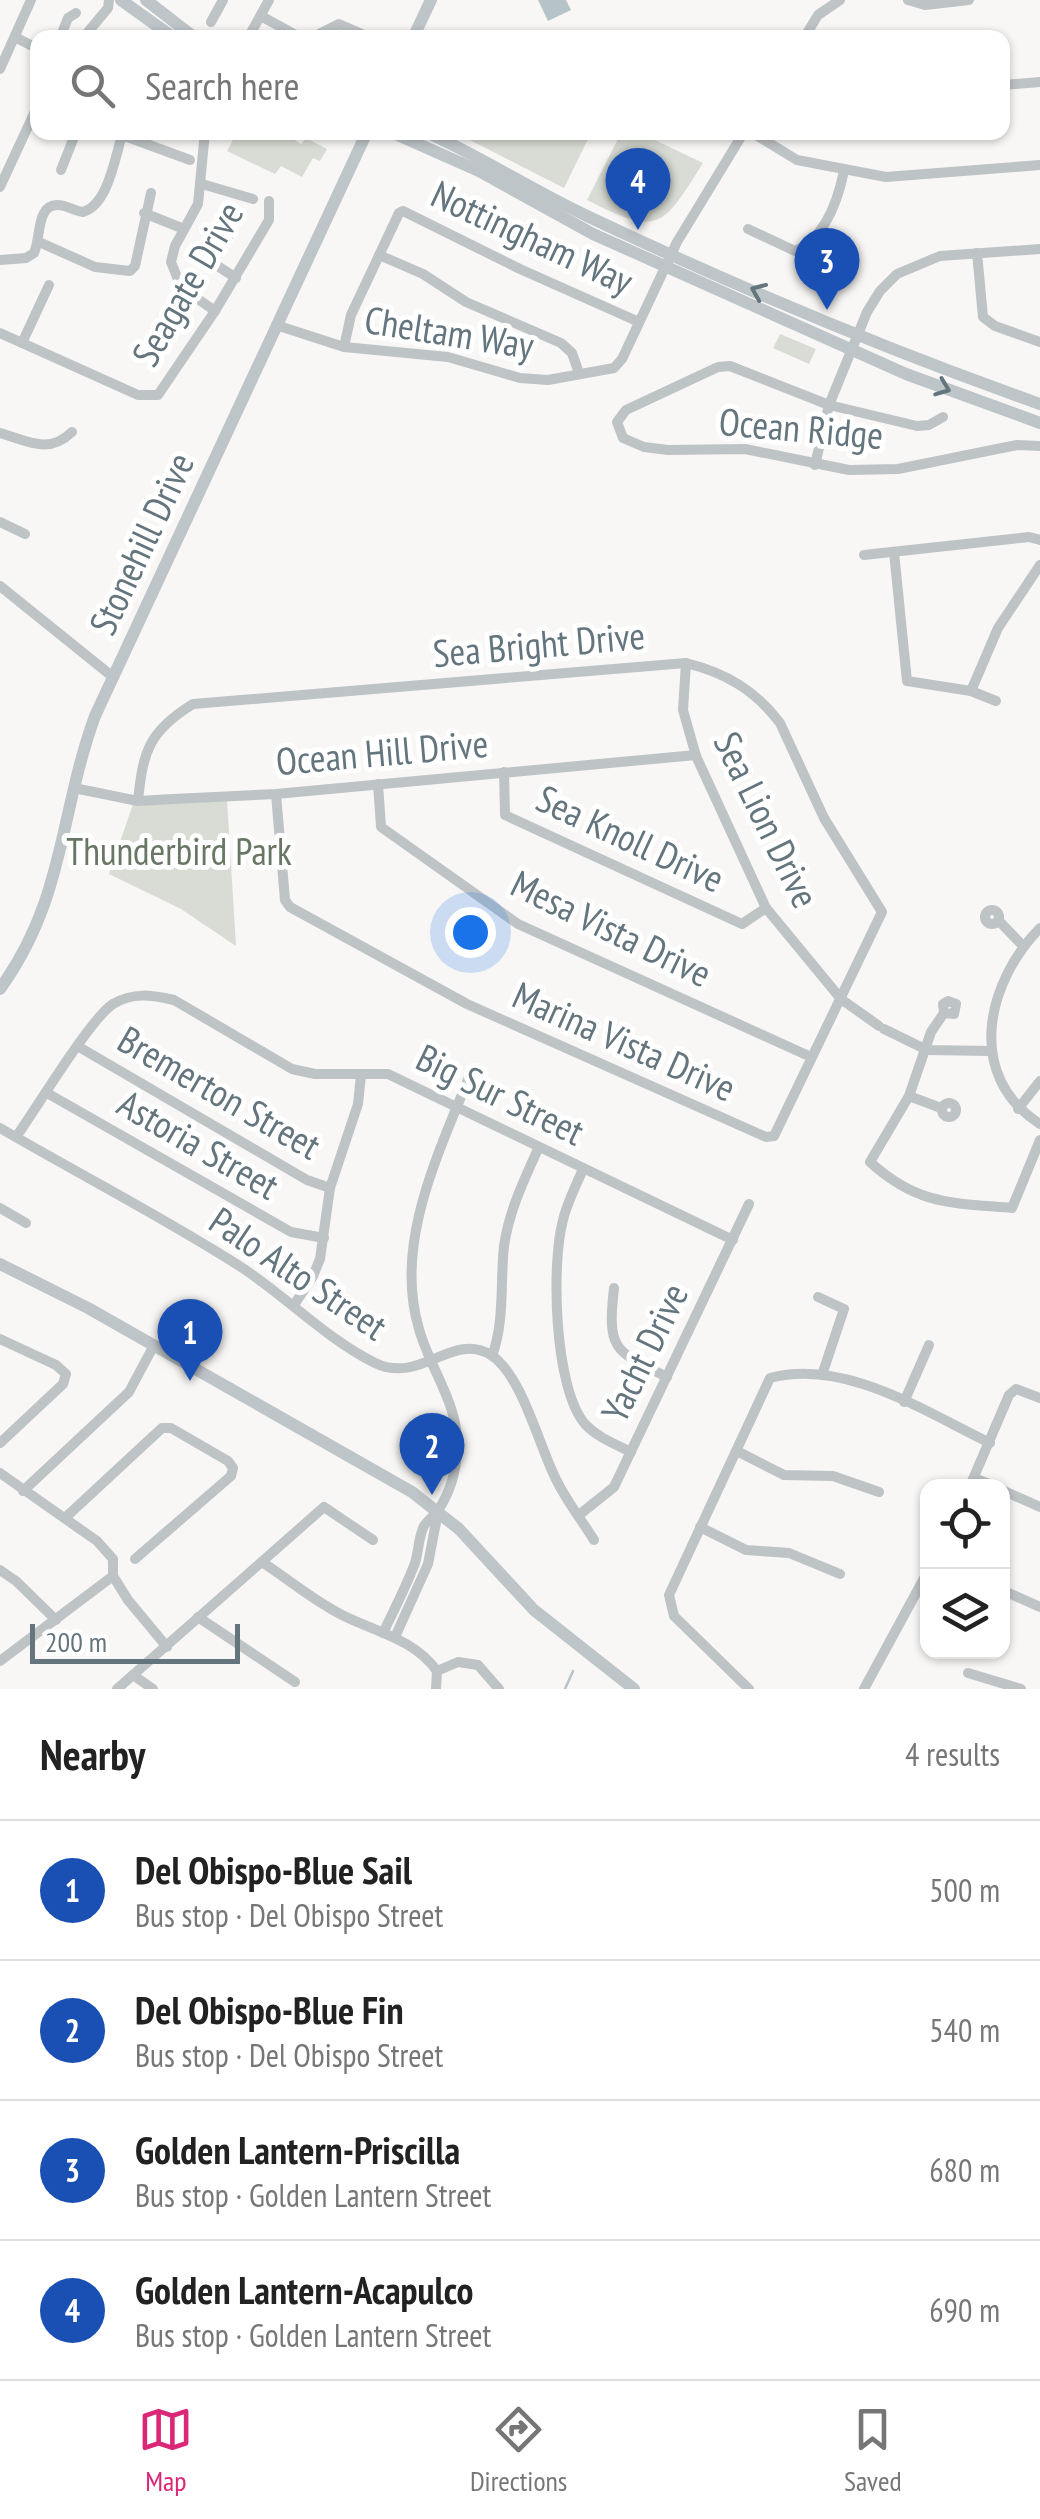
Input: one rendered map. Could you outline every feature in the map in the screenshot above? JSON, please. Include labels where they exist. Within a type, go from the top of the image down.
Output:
[{"type":"main road","points":[[120,0],[163,30]]},
{"type":"main road","points":[[146,0],[185,30]]},
{"type":"main road","points":[[417,30],[431,0]]},
{"type":"main road","name":"Stonehill Drive","points":[[0,989],[40,921],[59,864],[84,744],[363,140]]},
{"type":"main road","points":[[409,140],[479,171],[564,219],[936,367],[1040,404]]},
{"type":"main road","points":[[441,140],[668,260],[853,350],[906,374],[1040,423]]},
{"type":"main road","points":[[0,1264],[88,1308],[438,1510],[534,1610],[634,1689]]},
{"type":"street","points":[[0,70],[31,0]]},
{"type":"street","points":[[90,30],[108,8],[109,0]]},
{"type":"street","points":[[134,0],[150,20]]},
{"type":"street","points":[[211,22],[223,0]]},
{"type":"street","points":[[252,30],[270,0]]},
{"type":"street","points":[[809,30],[818,15],[840,0]]},
{"type":"street","points":[[908,0],[925,4],[969,0]]},
{"type":"street","points":[[63,30],[68,18],[76,13]]},
{"type":"street","points":[[260,16],[286,30]]},
{"type":"street","points":[[327,30],[339,24],[353,30]]},
{"type":"street","points":[[15,37],[30,45]]},
{"type":"street","points":[[1010,84],[1040,82]]},
{"type":"street","points":[[1,181],[30,121]]},
{"type":"street","points":[[62,170],[73,140]]},
{"type":"street","points":[[0,260],[31,256],[39,242],[42,215],[50,207],[59,205],[85,212],[98,204],[120,140]]},
{"type":"street","points":[[138,140],[190,160]]},
{"type":"street","points":[[205,140],[198,204],[170,262],[181,286],[215,311]]},
{"type":"street","points":[[639,322],[668,260],[743,140]]},
{"type":"street","points":[[762,140],[798,160],[886,177],[1040,165]]},
{"type":"street","points":[[748,230],[796,251],[807,246],[837,203],[844,171]]},
{"type":"street","points":[[202,184],[253,199]]},
{"type":"street","points":[[39,242],[95,267],[130,270],[135,266],[151,193]]},
{"type":"street","name":"Seagate Drive","points":[[22,342],[138,394],[158,396],[236,278],[269,220],[268,201]]},
{"type":"street","name":"Nottingham Way","points":[[379,255],[399,213],[408,212],[520,269],[639,322]]},
{"type":"street","points":[[144,213],[184,229]]},
{"type":"street","points":[[213,262],[230,232]]},
{"type":"street","points":[[815,465],[829,405],[880,290],[898,274],[940,256],[1040,250]]},
{"type":"street","points":[[977,253],[983,317],[995,326],[1040,342]]},
{"type":"street","points":[[201,255],[236,278]]},
{"type":"street","points":[[344,347],[351,315],[379,255],[424,274],[466,302],[561,343],[572,353],[579,373]]},
{"type":"street","points":[[0,333],[22,342],[49,285]]},
{"type":"street","name":"Cheltam Way","points":[[276,325],[344,347],[448,357],[520,378],[548,380],[614,368],[639,322]]},
{"type":"street","name":"Ocean Ridge","points":[[829,405],[730,366],[626,410],[618,422],[627,441],[644,447],[745,449],[849,470],[898,469],[1017,445],[1040,446]]},
{"type":"street","points":[[829,405],[916,426],[928,426],[943,417]]},
{"type":"street","points":[[0,433],[41,445],[60,444],[72,432]]},
{"type":"street","points":[[0,522],[25,534]]},
{"type":"street","points":[[864,556],[1029,537],[1040,540]]},
{"type":"street","points":[[894,552],[907,681],[971,690],[996,702]]},
{"type":"street","points":[[971,690],[998,628],[1040,565]]},
{"type":"street","points":[[0,586],[113,677]]},
{"type":"street","name":"Sea Lion Drive","points":[[686,663],[683,710],[696,755],[766,908],[841,1000],[882,1028],[927,1050],[991,1051]]},
{"type":"street","name":"Sea Bright Drive","points":[[138,801],[142,764],[151,740],[162,724],[193,704],[686,663],[724,674],[770,710],[852,868],[880,906],[881,918],[841,1000]]},
{"type":"street","name":"Ocean Hill Drive","points":[[74,788],[138,801],[276,794],[696,755]]},
{"type":"street","name":"Sea Knoll Drive","points":[[504,772],[505,815],[742,924],[766,908]]},
{"type":"street","name":"Mesa Vista Drive","points":[[378,784],[381,828],[518,924],[811,1058]]},
{"type":"street","name":"Marina Vista Drive","points":[[276,794],[285,900],[290,907],[467,1004],[758,1135],[774,1136],[811,1058]]},
{"type":"street","points":[[999,921],[1022,946]]},
{"type":"street","points":[[1040,928],[1009,966],[992,1024],[991,1051],[999,1081],[1018,1109],[1040,1124]]},
{"type":"street","name":"Big Sur Street","points":[[79,1047],[110,1006],[125,998],[142,995],[174,1000],[292,1068],[314,1074],[388,1074],[733,1240]]},
{"type":"street","points":[[811,1058],[841,1000]]},
{"type":"street","points":[[944,1013],[931,1032],[909,1096],[870,1162],[907,1188],[937,1202],[1012,1208],[1040,1140]]},
{"type":"street","points":[[16,1137],[79,1047]]},
{"type":"street","name":"Bremerton Street","points":[[79,1047],[307,1180],[330,1188]]},
{"type":"street","points":[[389,1635],[425,1524],[438,1510],[454,1474],[458,1438],[450,1399],[431,1362],[414,1310],[414,1253],[426,1189],[471,1072]]},
{"type":"street","points":[[294,1305],[313,1276],[324,1238],[330,1188],[358,1104],[361,1075]]},
{"type":"street","points":[[1018,1109],[1040,1081]]},
{"type":"street","name":"Astoria Street","points":[[47,1093],[291,1232],[324,1238]]},
{"type":"street","points":[[909,1096],[942,1108]]},
{"type":"street","name":"Palo Alto Street","points":[[0,1128],[238,1264],[352,1349],[387,1368],[404,1370],[468,1348],[492,1356]]},
{"type":"street","points":[[538,1149],[512,1210],[505,1242],[499,1337],[492,1356],[510,1374],[555,1479],[594,1540]]},
{"type":"street","points":[[583,1170],[562,1222],[558,1348],[584,1422],[604,1439],[631,1452]]},
{"type":"street","name":"Yacht Drive","points":[[579,1515],[614,1487],[749,1204]]},
{"type":"street","points":[[0,1208],[26,1223]]},
{"type":"street","points":[[614,1288],[611,1328],[619,1350],[627,1358],[668,1377]]},
{"type":"street","points":[[818,1296],[844,1309],[822,1375]]},
{"type":"street","points":[[0,1338],[56,1364],[66,1374],[63,1384],[0,1443]]},
{"type":"street","points":[[904,1402],[928,1346]]},
{"type":"street","points":[[24,1491],[128,1392],[154,1347]]},
{"type":"street","points":[[749,1689],[674,1616],[669,1595],[770,1378],[785,1374],[822,1375],[856,1382],[990,1443]]},
{"type":"street","points":[[973,1479],[1009,1395],[1016,1390],[1040,1398]]},
{"type":"street","points":[[66,1518],[162,1428],[171,1428],[228,1461],[234,1468],[231,1476],[135,1559]]},
{"type":"street","points":[[737,1451],[784,1475],[832,1476],[878,1492]]},
{"type":"street","points":[[0,1473],[97,1541],[113,1560],[114,1576],[137,1612],[167,1647]]},
{"type":"street","points":[[1010,1494],[1040,1507]]},
{"type":"street","points":[[117,1689],[324,1507],[373,1540]]},
{"type":"street","points":[[700,1527],[746,1550],[788,1553],[840,1574]]},
{"type":"street","points":[[262,1562],[338,1613],[425,1654],[436,1670],[436,1689]]},
{"type":"street","points":[[0,1570],[56,1620]]},
{"type":"street","points":[[0,1662],[114,1576]]},
{"type":"street","points":[[864,1689],[920,1586]]},
{"type":"street","points":[[1010,1594],[1040,1607]]},
{"type":"street","points":[[198,1617],[295,1682]]},
{"type":"street","points":[[436,1670],[458,1662],[478,1665],[499,1689]]},
{"type":"street","points":[[968,1673],[1021,1689]]},
{"type":"street","points":[[134,1675],[153,1689]]},
{"type":"green space","points":[[233,140],[295,140],[301,144],[310,140],[327,149],[320,161],[313,158],[302,177],[281,166],[275,174],[227,151]]},
{"type":"green space","points":[[470,140],[588,140],[564,188]]},
{"type":"green space","points":[[617,140],[655,140],[703,163],[678,201],[657,220],[630,219],[587,200]]},
{"type":"green space","points":[[780,334],[816,349],[809,364],[773,348]]},
{"type":"green space","name":"Thunderbird Park","points":[[227,800],[236,946],[181,909],[109,874],[133,804]]},
{"type":"shaded area","points":[[538,0],[566,0],[571,10],[548,21]]},
{"type":"waterway","points":[[565,1689],[573,1671]]},
{"type":"place","name":"Golden Lantern-Acapulco","points":[[638,230]]},
{"type":"place","name":"Golden Lantern-Priscilla","points":[[827,310]]},
{"type":"place","name":"Del Obispo-Blue Sail","points":[[190,1381]]},
{"type":"place","name":"Del Obispo-Blue Fin","points":[[432,1495]]}]
